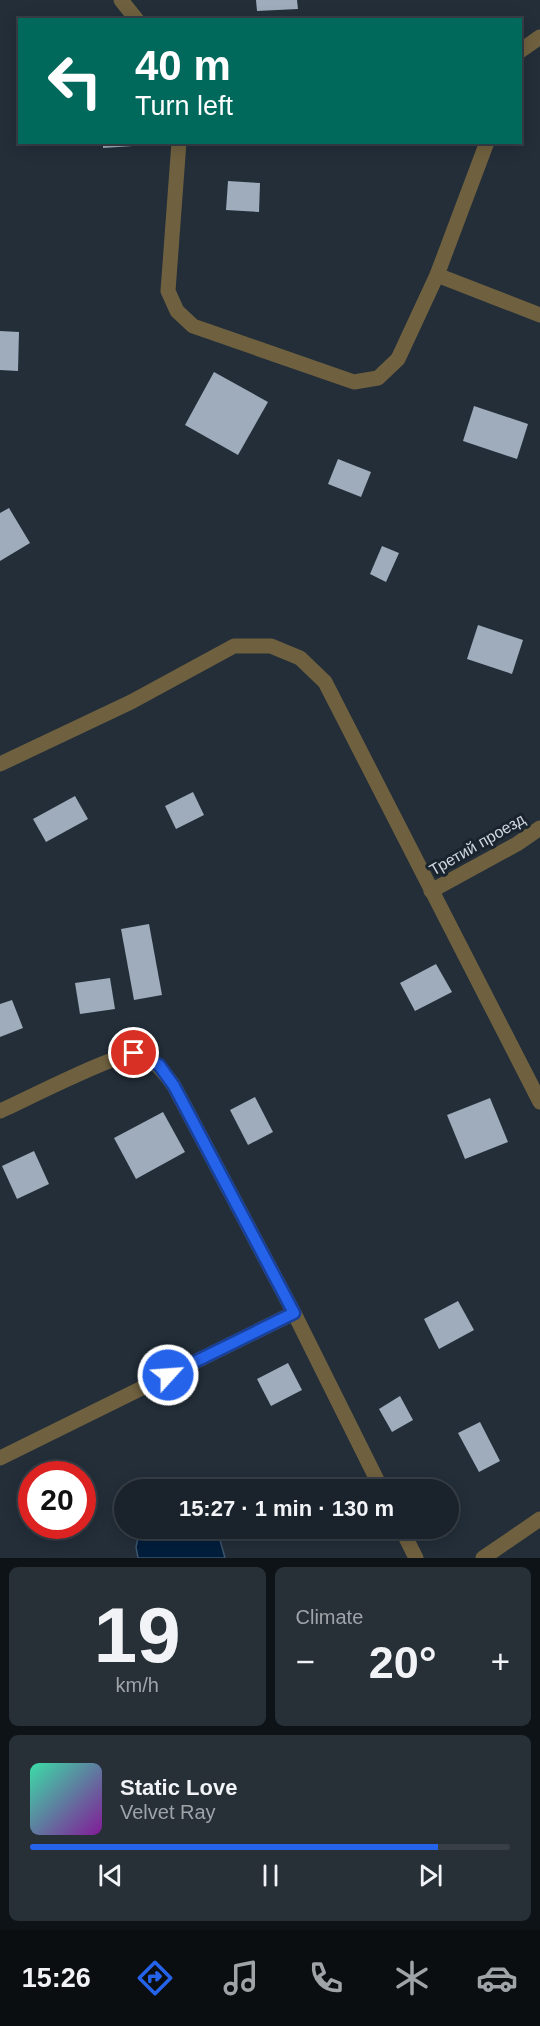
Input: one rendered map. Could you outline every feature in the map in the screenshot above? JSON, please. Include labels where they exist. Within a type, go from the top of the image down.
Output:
[{"type":"lane","points":[[121,0],[135,18]]},
{"type":"lane","points":[[522,50],[540,37]]},
{"type":"lane","points":[[179,144],[168,291],[177,310],[193,326],[354,382],[378,378],[398,359],[437,275],[486,144]]},
{"type":"lane","points":[[437,275],[540,315]]},
{"type":"lane","points":[[0,764],[131,702],[234,646],[271,646],[300,658],[325,682],[540,1102]]},
{"type":"lane","name":"Третий проезд","points":[[431,891],[517,844],[540,828]]},
{"type":"lane","points":[[0,1112],[109,1060],[134,1053],[159,1065],[174,1086],[294,1313],[377,1479]]},
{"type":"lane","points":[[0,1458],[294,1313]]},
{"type":"lane","points":[[483,1558],[540,1519]]},
{"type":"lane","points":[[406,1539],[416,1558]]},
{"type":"water","points":[[138,1539],[220,1539],[225,1558],[138,1558],[136,1547]]},
{"type":"building","points":[[256,0],[297,0],[298,9],[257,11]]},
{"type":"building","points":[[103,144],[148,144],[148,145],[103,148]]},
{"type":"building","points":[[228,181],[260,183],[259,212],[226,210]]},
{"type":"building","points":[[0,331],[19,332],[18,371],[0,370]]},
{"type":"building","points":[[214,372],[268,402],[238,455],[185,425]]},
{"type":"building","points":[[474,406],[528,424],[517,459],[463,441]]},
{"type":"building","points":[[338,459],[371,472],[361,497],[328,484]]},
{"type":"building","points":[[9,508],[30,543],[0,561],[0,513]]},
{"type":"building","points":[[382,546],[399,553],[386,582],[370,574]]},
{"type":"building","points":[[478,625],[523,640],[512,674],[467,659]]},
{"type":"building","points":[[193,792],[204,815],[176,829],[165,806]]},
{"type":"building","points":[[75,796],[88,819],[46,842],[33,819]]},
{"type":"building","points":[[149,924],[162,995],[134,1000],[121,929]]},
{"type":"building","points":[[436,964],[452,992],[415,1011],[400,983]]},
{"type":"building","points":[[110,978],[115,1009],[80,1014],[75,983]]},
{"type":"building","points":[[12,1000],[23,1028],[0,1037],[0,1004]]},
{"type":"building","points":[[255,1097],[273,1132],[248,1145],[230,1110]]},
{"type":"building","points":[[490,1098],[508,1142],[465,1159],[447,1115]]},
{"type":"building","points":[[163,1112],[185,1152],[136,1179],[114,1138]]},
{"type":"building","points":[[34,1151],[49,1184],[17,1199],[2,1166]]},
{"type":"building","points":[[458,1301],[474,1330],[439,1349],[424,1319]]},
{"type":"building","points":[[288,1363],[302,1390],[271,1406],[257,1379]]},
{"type":"building","points":[[400,1396],[413,1420],[392,1432],[379,1409]]},
{"type":"building","points":[[480,1422],[500,1461],[479,1472],[458,1433]]},
{"type":"route","points":[[134,1053],[159,1065],[174,1086],[294,1313],[168,1375]]}]
